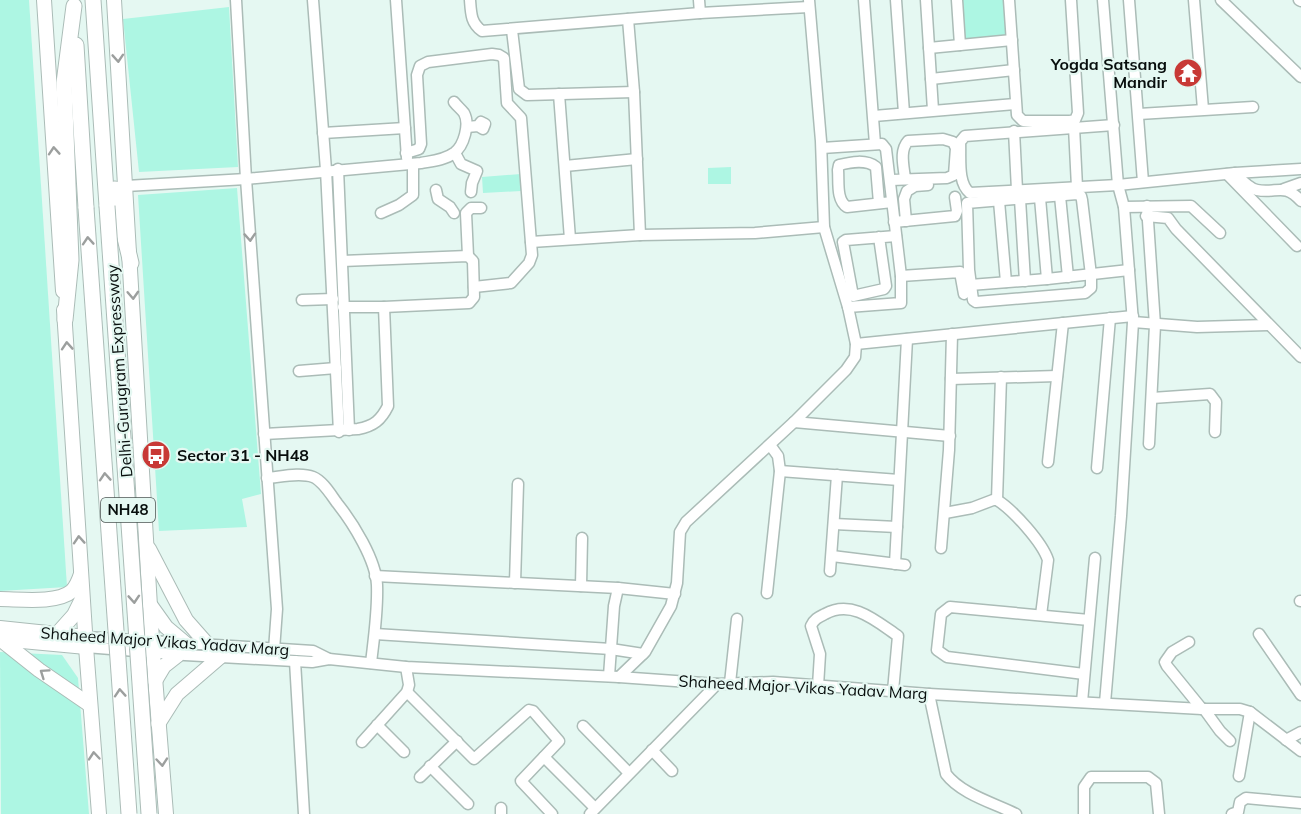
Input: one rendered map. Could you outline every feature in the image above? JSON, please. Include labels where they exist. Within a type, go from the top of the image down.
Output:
[{"type":"highway","name":"Delhi-Gurugram Expressway","points":[[93,0],[149,814]]},
{"type":"highway","points":[[65,320],[71,260],[64,83],[74,3]]},
{"type":"highway","name":"Delhi-Gurugram Expressway","points":[[74,3],[86,208],[129,814]]},
{"type":"highway","points":[[101,140],[114,178],[118,209],[131,263]]},
{"type":"main road","points":[[44,0],[99,814]]},
{"type":"main road","points":[[114,0],[155,681],[166,814]]},
{"type":"main road","points":[[147,544],[186,620],[208,645]]},
{"type":"main road","points":[[0,598],[41,600],[60,598],[74,589],[81,574]]},
{"type":"main road","points":[[83,598],[58,639],[76,654],[88,670]]},
{"type":"main road","points":[[151,606],[181,649],[164,666],[155,681]]},
{"type":"main road","name":"Shaheed Major Vikas Yadav Marg","points":[[0,628],[86,642]]},
{"type":"main road","points":[[0,639],[39,670],[90,705]]},
{"type":"main road","name":"Shaheed Major Vikas Yadav Marg","points":[[0,639],[58,639]]},
{"type":"main road","points":[[158,724],[177,694],[220,657]]},
{"type":"street","points":[[236,0],[246,179],[278,609],[274,650]]},
{"type":"street","points":[[313,0],[323,134],[332,170],[342,261],[344,431]]},
{"type":"street","points":[[381,213],[399,206],[413,195],[405,128],[396,0]]},
{"type":"street","points":[[470,0],[472,20],[475,26],[483,32],[809,4],[822,148],[824,227],[848,307],[856,344],[855,357],[852,363],[794,422],[686,522],[680,532],[675,594],[671,606],[643,654],[614,676]]},
{"type":"street","points":[[699,0],[700,13]]},
{"type":"street","points":[[864,0],[875,144]]},
{"type":"street","points":[[896,0],[904,113]]},
{"type":"street","points":[[926,0],[933,110]]},
{"type":"street","points":[[957,0],[960,45]]},
{"type":"street","points":[[1009,0],[1015,104],[1017,115],[1023,121],[1070,121],[1077,117],[1071,0]]},
{"type":"street","points":[[1103,0],[1118,185],[1124,207],[1133,319],[1121,516],[1105,703]]},
{"type":"street","points":[[1129,0],[1143,182]]},
{"type":"street","points":[[1194,0],[1203,109]]},
{"type":"street","points":[[1229,2],[1301,77]]},
{"type":"street","points":[[628,19],[634,92],[640,235]]},
{"type":"street","points":[[512,30],[519,89],[527,96],[634,92]]},
{"type":"street","points":[[929,48],[1012,40]]},
{"type":"street","points":[[409,160],[421,144],[417,75],[420,66],[428,62],[492,54],[504,58],[507,104],[520,118],[531,259],[514,281],[507,284],[474,287]]},
{"type":"street","points":[[931,79],[1014,70]]},
{"type":"street","points":[[559,94],[570,238]]},
{"type":"street","points":[[126,186],[246,179],[409,160],[440,159],[455,153],[473,126],[454,102]]},
{"type":"street","points":[[874,116],[1015,104]]},
{"type":"street","points":[[1139,114],[1253,107]]},
{"type":"street","points":[[1114,125],[965,136],[962,138],[961,168],[965,188],[970,194],[1018,194],[1231,173],[1301,169]]},
{"type":"street","points":[[1074,127],[1077,187]]},
{"type":"street","points":[[323,134],[405,128]]},
{"type":"street","points":[[1014,131],[1025,281]]},
{"type":"street","points":[[891,180],[947,178],[954,175],[956,148],[953,141],[943,139],[908,141],[903,152],[905,179]]},
{"type":"street","points":[[822,148],[882,144],[886,149],[901,276],[901,303],[848,307]]},
{"type":"street","points":[[455,153],[461,164],[477,171],[471,192]]},
{"type":"street","points":[[565,166],[637,159]]},
{"type":"street","points":[[879,203],[876,167],[873,164],[866,162],[839,165],[840,201],[843,205],[847,207],[892,202]]},
{"type":"street","points":[[332,170],[336,368],[344,431]]},
{"type":"street","points":[[1231,173],[1256,190],[1284,189],[1301,183]]},
{"type":"street","points":[[1231,173],[1297,246]]},
{"type":"street","points":[[906,221],[904,199],[907,191],[915,186],[948,185]]},
{"type":"street","points":[[1284,189],[1299,196]]},
{"type":"street","points":[[344,307],[384,308],[465,304],[472,301],[473,261],[468,256],[460,213],[438,199],[436,190]]},
{"type":"street","points":[[901,276],[960,272],[967,289],[976,302],[1085,293],[1091,288],[1091,275],[1082,197],[1077,194],[1040,198],[1018,194],[999,201],[968,203],[967,289]]},
{"type":"street","points":[[894,222],[955,216],[957,211],[955,196]]},
{"type":"street","points":[[1060,196],[1068,277]]},
{"type":"street","points":[[1040,198],[1047,279]]},
{"type":"street","points":[[999,201],[1006,282]]},
{"type":"street","points":[[1146,211],[1191,206],[1220,233]]},
{"type":"street","points":[[1124,207],[1168,218],[1176,229],[1301,357]]},
{"type":"street","points":[[460,213],[471,208],[482,208]]},
{"type":"street","points":[[1146,211],[1155,325],[1149,444]]},
{"type":"street","points":[[531,242],[640,235],[755,233],[824,227]]},
{"type":"street","points":[[879,237],[886,286],[884,289],[853,296],[843,242],[879,237],[896,236]]},
{"type":"street","points":[[342,261],[468,256]]},
{"type":"street","points":[[967,289],[1006,282],[1129,270]]},
{"type":"street","points":[[302,300],[333,299]]},
{"type":"street","points":[[264,434],[344,431],[372,426],[383,417],[388,406],[384,308]]},
{"type":"street","points":[[856,344],[1110,318],[1133,319],[1155,325],[1197,327],[1268,325]]},
{"type":"street","points":[[1097,468],[1110,318]]},
{"type":"street","points":[[1048,462],[1063,323]]},
{"type":"street","points":[[941,548],[950,436],[952,334]]},
{"type":"street","points":[[832,556],[900,564],[897,527],[906,339]]},
{"type":"street","points":[[299,371],[336,368]]},
{"type":"street","points":[[951,379],[1057,376]]},
{"type":"street","points":[[997,500],[1000,377]]},
{"type":"street","points":[[1152,398],[1210,394],[1216,402],[1215,432]]},
{"type":"street","points":[[794,422],[950,436]]},
{"type":"street","points":[[766,593],[780,471],[778,456],[770,445]]},
{"type":"street","points":[[780,471],[899,480]]},
{"type":"street","points":[[267,478],[308,475],[318,480],[340,506],[356,532],[375,576],[377,610],[371,663]]},
{"type":"street","points":[[831,571],[837,475]]},
{"type":"street","points":[[515,583],[518,484]]},
{"type":"street","points":[[945,513],[962,511],[997,500]]},
{"type":"street","points":[[997,500],[1039,543],[1048,560],[1041,615]]},
{"type":"street","points":[[834,524],[897,527]]},
{"type":"street","points":[[581,586],[582,538]]},
{"type":"street","points":[[1082,702],[1095,558]]},
{"type":"street","points":[[375,576],[618,588],[675,594]]},
{"type":"street","points":[[614,676],[611,649],[614,606],[618,588]]},
{"type":"street","points":[[1084,674],[947,657],[937,650],[941,614],[950,607],[1089,620]]},
{"type":"street","points":[[818,686],[820,654],[811,626],[814,620],[834,609],[859,610],[898,636],[893,691]]},
{"type":"street","points":[[730,683],[738,619]]},
{"type":"street","points":[[375,634],[611,649],[643,654]]},
{"type":"street","points":[[1259,634],[1301,695]]},
{"type":"street","name":"Shaheed Major Vikas Yadav Marg","points":[[86,642],[181,649],[220,657],[312,662],[329,659],[406,667],[614,676],[717,684],[773,682],[929,694],[1250,712]]},
{"type":"street","points":[[1189,642],[1172,652],[1165,662],[1230,741]]},
{"type":"street","name":"Shaheed Major Vikas Yadav Marg","points":[[181,649],[208,645],[313,651],[329,659]]},
{"type":"street","points":[[295,661],[304,814]]},
{"type":"street","points":[[362,742],[407,692],[409,685],[406,667]]},
{"type":"street","points":[[544,757],[592,811],[717,684]]},
{"type":"street","points":[[407,692],[472,759],[477,758],[526,712],[531,710],[559,741],[521,781],[552,814]]},
{"type":"street","points":[[929,694],[946,774],[950,780],[1016,814]]},
{"type":"street","points":[[1239,776],[1250,712],[1301,750]]},
{"type":"street","points":[[377,725],[404,752]]},
{"type":"street","points":[[583,726],[629,773]]},
{"type":"street","points":[[1286,740],[1301,732]]},
{"type":"street","points":[[420,777],[457,741]]},
{"type":"street","points":[[652,750],[672,771]]},
{"type":"street","points":[[430,766],[468,804]]},
{"type":"street","points":[[1084,814],[1083,787],[1091,777],[1148,777],[1156,783],[1159,814]]},
{"type":"street","points":[[1232,814],[1238,812],[1240,802],[1246,798],[1297,807]]},
{"type":"green space","points":[[0,0],[29,0],[67,587],[0,591]]},
{"type":"green space","points":[[963,0],[1005,0],[1007,37],[965,41]]},
{"type":"green space","points":[[229,7],[238,167],[139,172],[123,19]]},
{"type":"green space","points":[[731,167],[731,184],[708,184],[708,168]]},
{"type":"green space","points":[[521,174],[521,191],[483,193],[482,177]]},
{"type":"green space","points":[[237,188],[261,494],[242,499],[247,527],[159,531],[138,195]]},
{"type":"green space","points":[[0,652],[62,655],[78,678],[89,814],[1,814]]},
{"type":"place","name":"Yogda Satsang Mandir","points":[[1188,73]]},
{"type":"place","name":"Sector 31 - NH48","points":[[156,455]]}]
